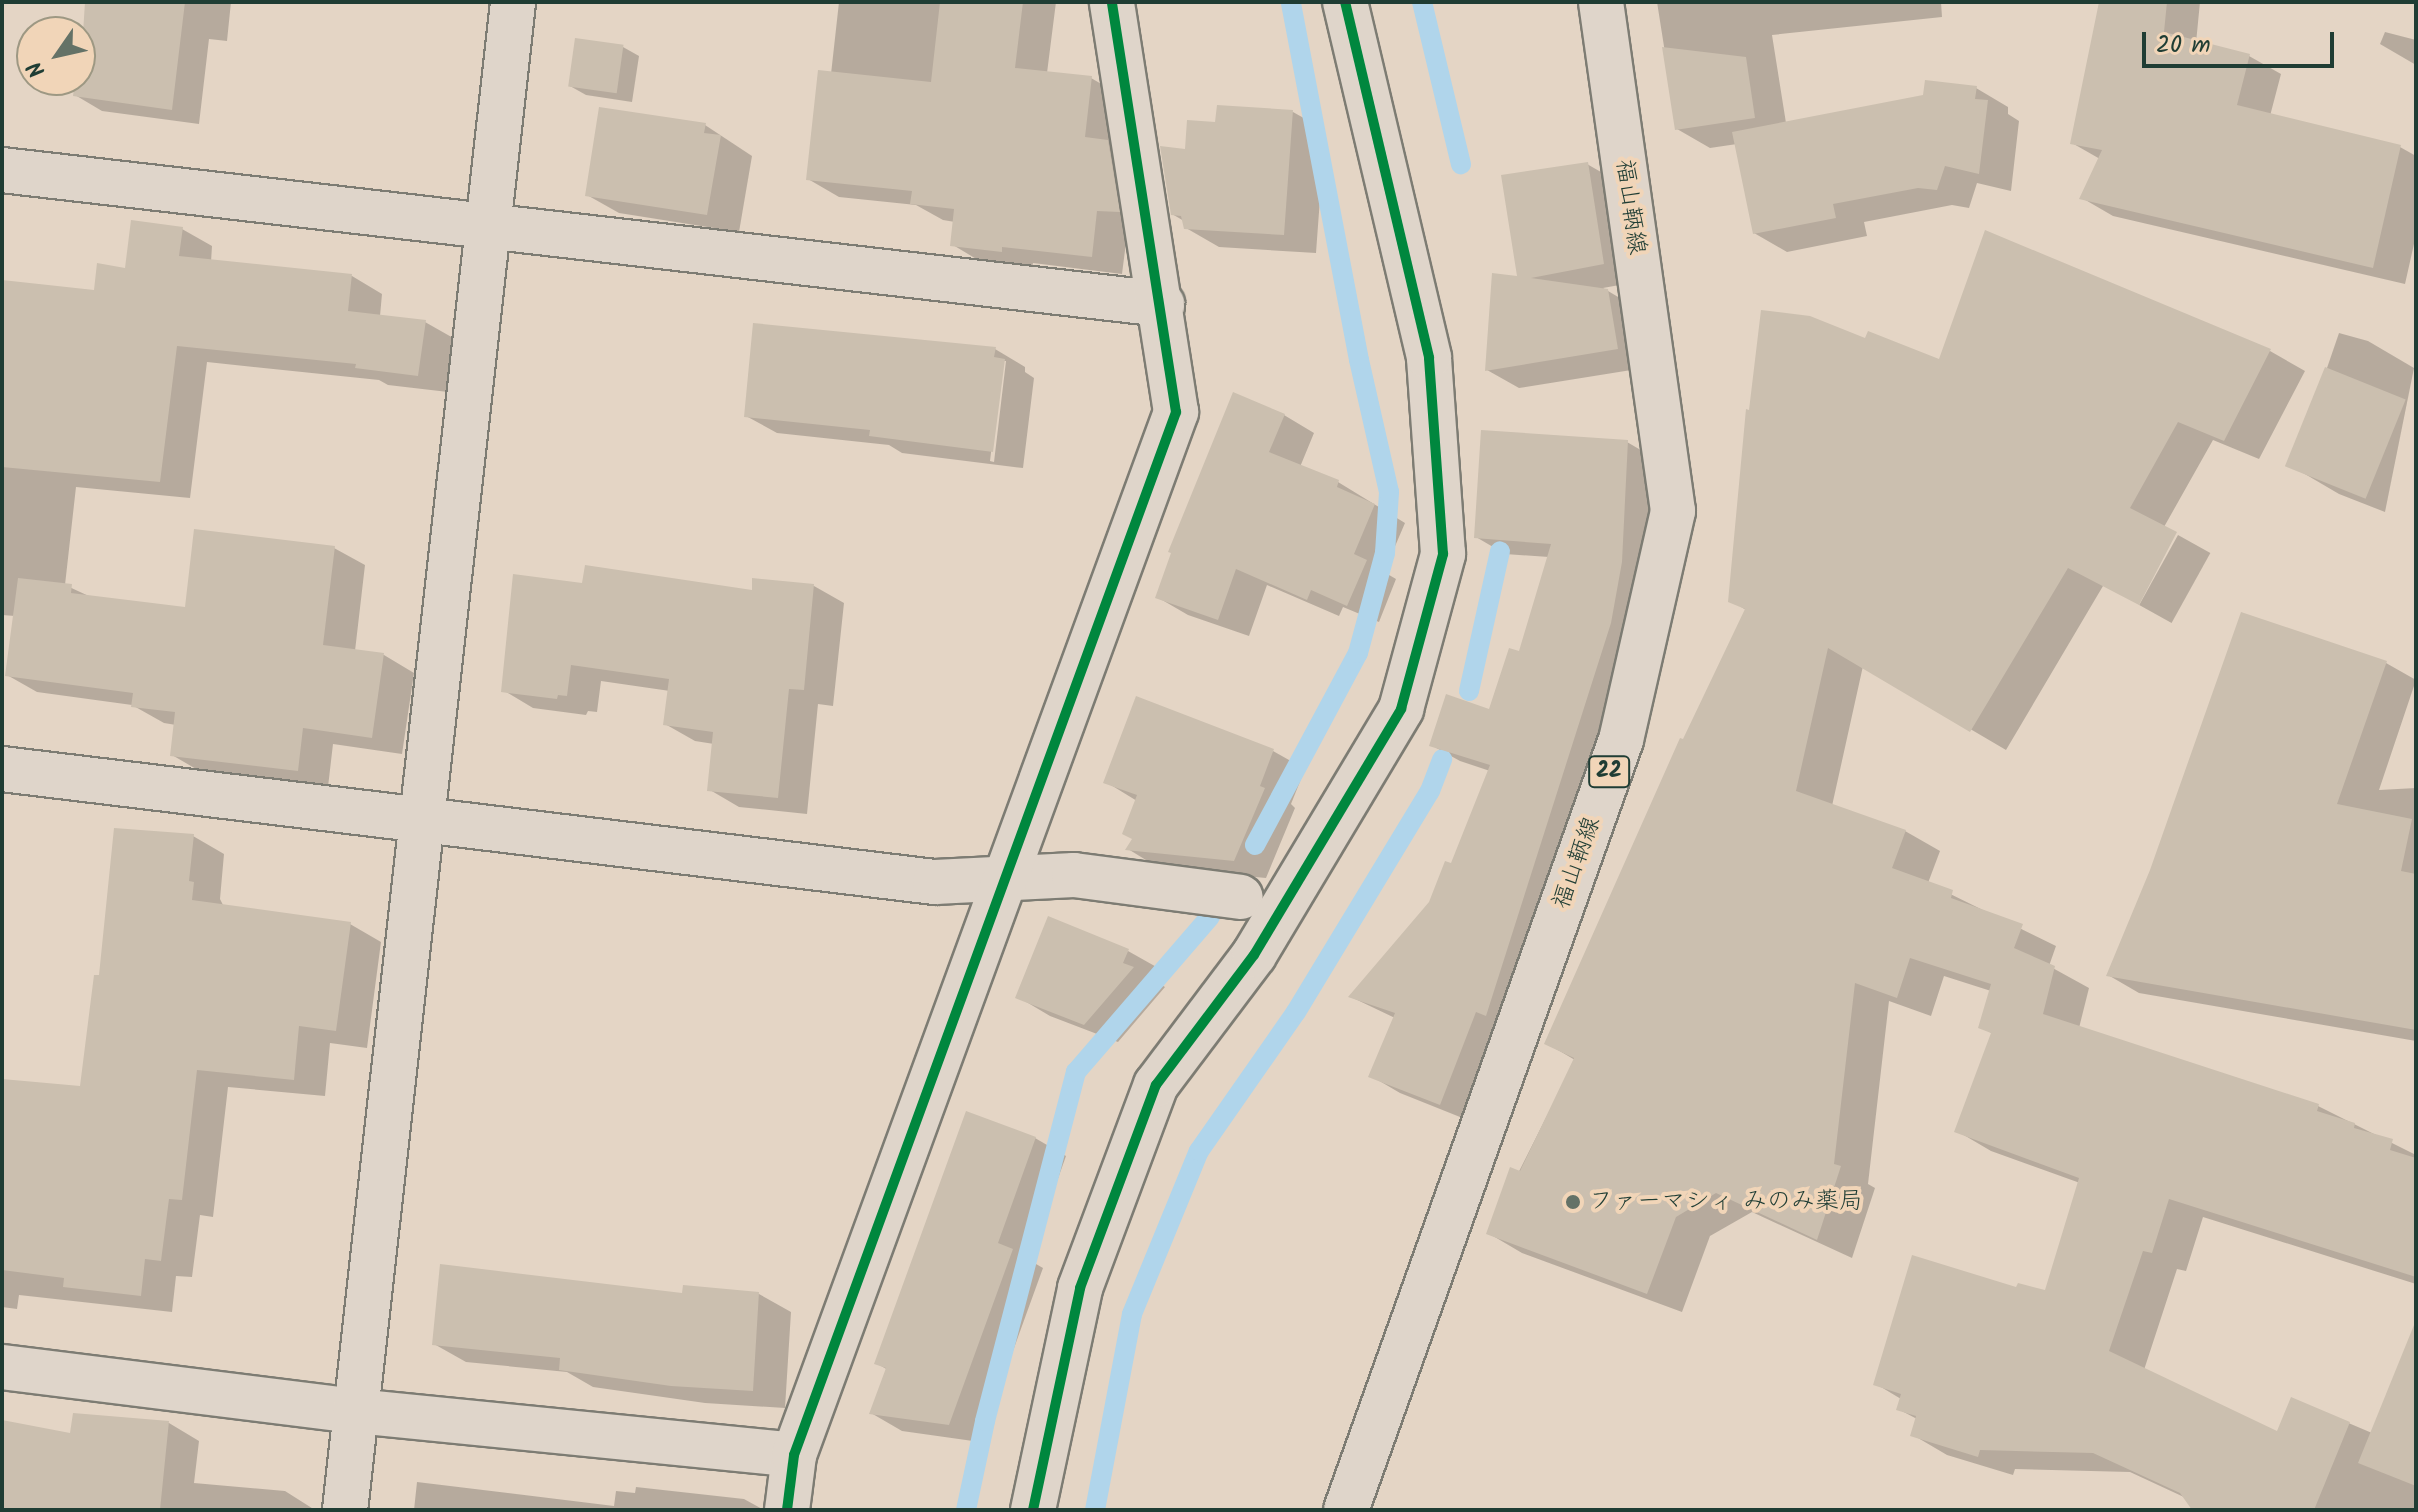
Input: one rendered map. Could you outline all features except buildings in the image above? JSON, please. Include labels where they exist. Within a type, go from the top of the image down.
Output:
[{"type":"street","points":[[345,1510],[513,2]]},
{"type":"street","points":[[787,1510],[794,1455],[1176,412],[1162,304],[1112,2]]},
{"type":"street","points":[[1033,1510],[1080,1288],[1156,1085],[1254,955],[1401,709],[1443,554],[1429,357],[1345,2]]},
{"type":"street","name":"福山鞆線","points":[[1346,1510],[1621,740],[1673,511],[1601,2]]},
{"type":"street","points":[[2,170],[1162,304]]},
{"type":"street","points":[[2,769],[935,882],[1074,875],[1241,897]]},
{"type":"street","points":[[2,1367],[356,1411],[794,1455]]},
{"type":"waterway","points":[[1255,845],[1358,653],[1385,553],[1389,492],[1359,360],[1291,2]]},
{"type":"waterway","points":[[1422,2],[1461,164]]},
{"type":"waterway","points":[[1469,691],[1500,551]]},
{"type":"waterway","points":[[1095,1510],[1132,1314],[1199,1151],[1296,1012],[1430,791],[1442,759]]},
{"type":"waterway","points":[[966,1510],[985,1421],[1076,1072],[1210,917]]},
{"type":"cycle path","points":[[787,1510],[794,1455],[1176,412],[1112,2]]},
{"type":"cycle path","points":[[1033,1510],[1080,1288],[1156,1085],[1254,955],[1401,709],[1443,554],[1429,357],[1345,2]]},
{"type":"place","name":"ファーマシィ みのみ薬局","points":[[1573,1202]]}]
